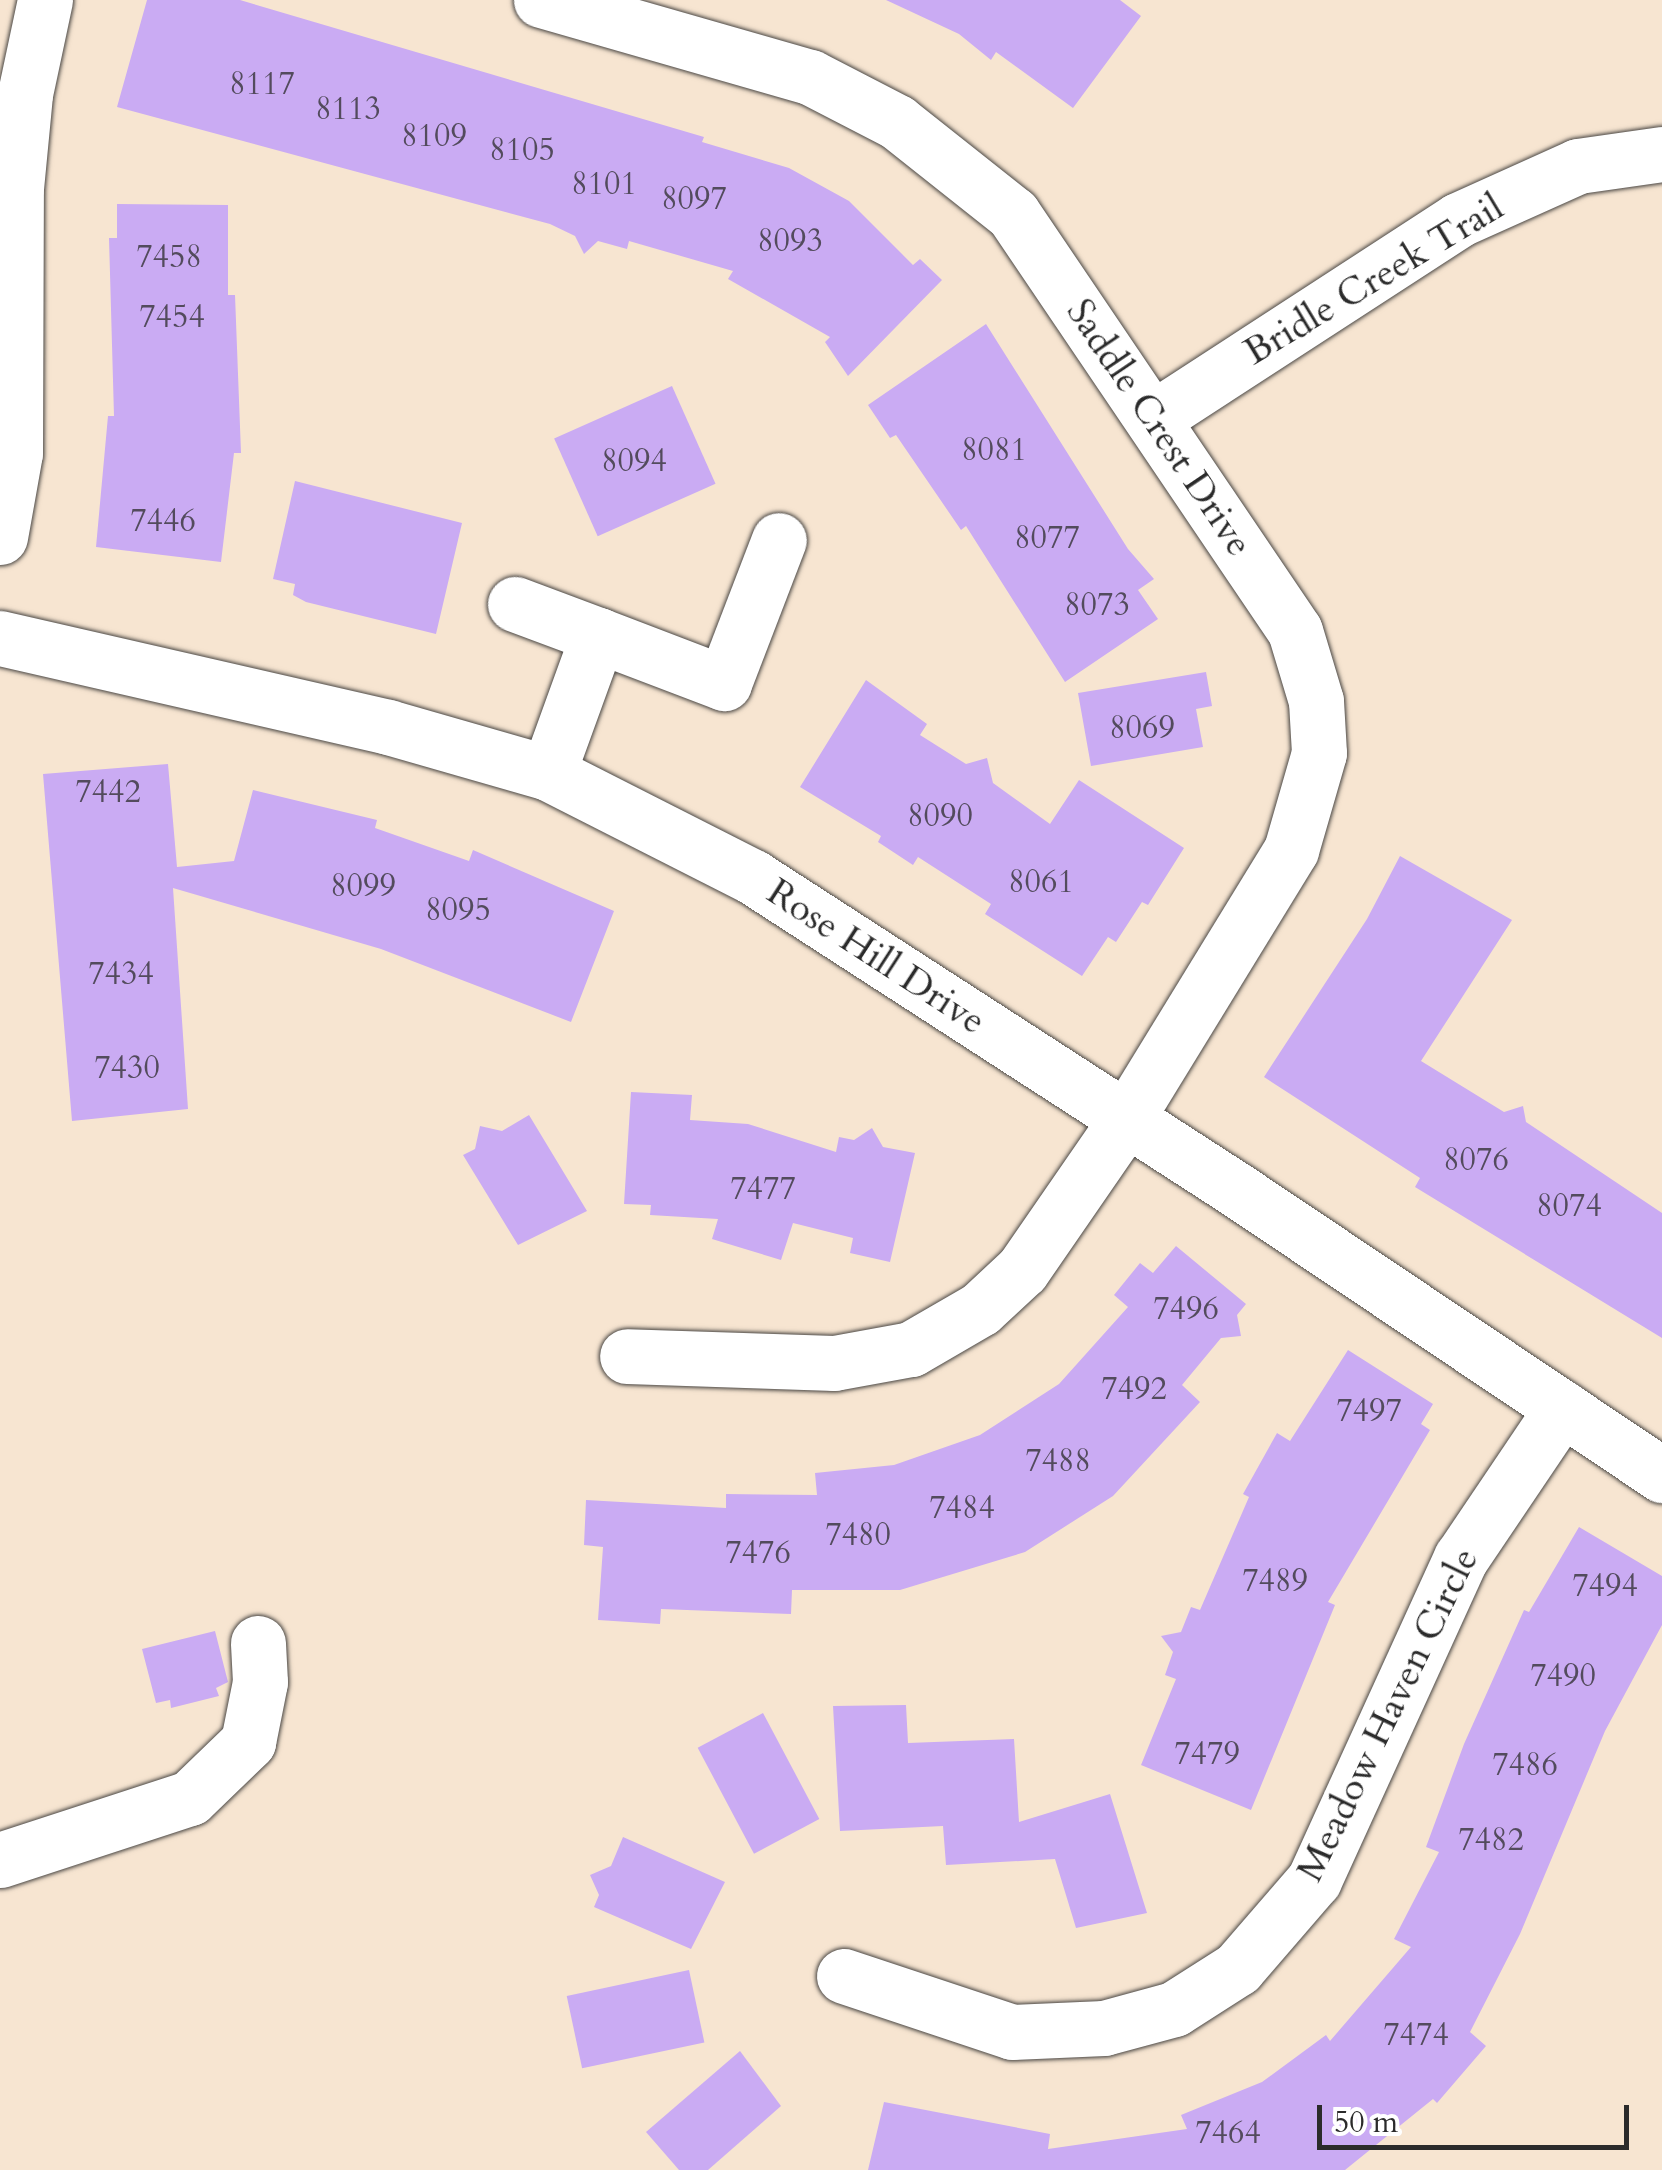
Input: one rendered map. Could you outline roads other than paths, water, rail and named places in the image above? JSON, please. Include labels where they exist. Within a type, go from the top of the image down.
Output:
[{"type":"street","points":[[0,537],[15,453],[16,188],[25,94],[45,0]]},
{"type":"street","name":"Saddle Crest Drive","points":[[541,0],[810,77],[929,144],[1013,214],[1155,418],[1295,631],[1316,701],[1319,753],[1291,850],[1127,1118],[1022,1270],[980,1309],[911,1349],[834,1363],[627,1356]]},
{"type":"street","name":"Bridle Creek Trail","points":[[1155,418],[1458,220],[1578,166],[1662,154]]},
{"type":"street","points":[[515,604],[724,683],[780,540]]},
{"type":"street","points":[[548,773],[598,635]]},
{"type":"street","name":"Rose Hill Drive","points":[[0,638],[388,727],[548,773],[752,878],[1127,1118],[1662,1475]]},
{"type":"street","name":"Meadow Haven Circle","points":[[844,1976],[1012,2032],[1104,2028],[1174,2009],[1238,1968],[1314,1880],[1461,1558],[1562,1408]]},
{"type":"street","points":[[0,1860],[190,1798],[248,1742],[260,1682],[258,1643]]}]
